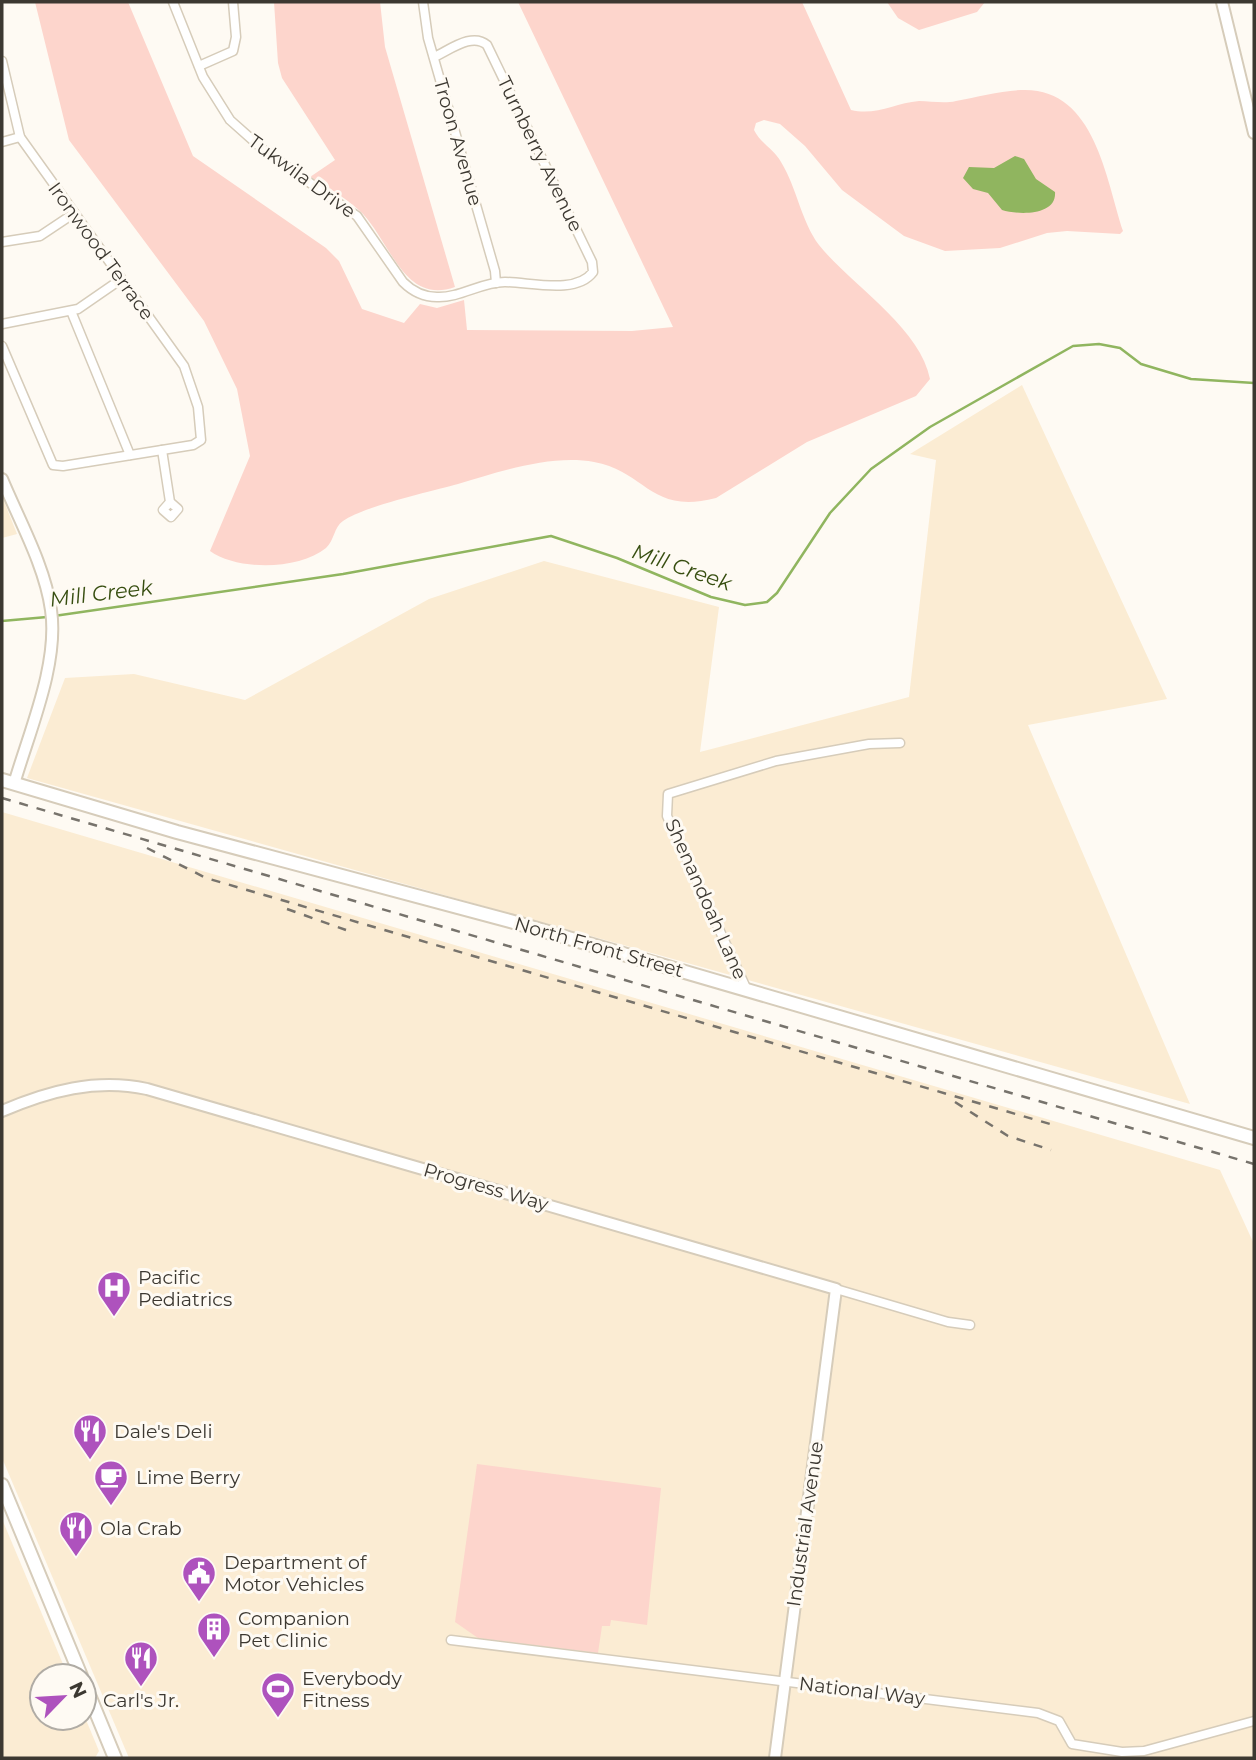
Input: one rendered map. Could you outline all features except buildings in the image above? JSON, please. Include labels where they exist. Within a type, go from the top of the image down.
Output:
[{"type":"main road","name":"North Front Street","points":[[8,782],[747,990],[1254,1138]]},
{"type":"main road","points":[[2,1485],[75,1662]]},
{"type":"main road","points":[[98,1716],[116,1758]]},
{"type":"main road","points":[[106,1735],[106,1758]]},
{"type":"street","name":"Tukwila Drive","points":[[173,2],[216,101],[239,129],[357,216],[407,286],[424,295],[438,297],[496,283],[574,285],[587,279],[593,272]]},
{"type":"street","points":[[199,66],[233,51],[236,37],[233,2]]},
{"type":"street","name":"Troon Avenue","points":[[422,2],[434,57],[496,283]]},
{"type":"street","points":[[1222,2],[1254,133]]},
{"type":"street","name":"Turnberry Avenue","points":[[434,57],[471,39],[480,39],[487,45],[592,262],[593,272]]},
{"type":"street","name":"Ironwood Terrace","points":[[2,61],[20,137],[184,366],[198,407],[201,440],[193,445],[162,450]]},
{"type":"street","points":[[2,142],[20,137]]},
{"type":"street","points":[[2,242],[40,236],[73,214]]},
{"type":"street","points":[[2,324],[71,311],[120,280]]},
{"type":"street","points":[[71,311],[130,456]]},
{"type":"street","points":[[2,346],[53,465],[63,466],[162,450],[170,502]]},
{"type":"street","points":[[2,479],[36,561],[51,609],[52,625],[47,669],[8,782]]},
{"type":"street","name":"Shenandoah Lane","points":[[747,990],[667,816],[668,794],[776,761],[869,744],[900,743]]},
{"type":"street","name":"Progress Way","points":[[2,1111],[42,1095],[77,1087],[105,1085],[147,1089],[948,1322],[970,1325]]},
{"type":"street","name":"Industrial Avenue","points":[[775,1758],[836,1289]]},
{"type":"street","name":"National Way","points":[[451,1640],[1038,1713],[1059,1721],[1072,1744],[1122,1752],[1163,1746],[1254,1721]]},
{"type":"shaded area","points":[[35,2],[128,2],[193,156],[326,248],[339,261],[362,309],[404,323],[420,304],[437,308],[464,300],[467,330],[632,331],[673,327],[518,2],[802,2],[851,110],[877,110],[919,101],[951,102],[1016,90],[1049,94],[1067,105],[1082,121],[1094,141],[1123,231],[1120,234],[1067,231],[1047,233],[1000,248],[945,251],[904,236],[842,190],[805,146],[780,124],[764,120],[756,123],[754,130],[781,162],[819,245],[899,324],[924,360],[930,379],[916,396],[807,442],[716,498],[694,502],[677,501],[662,497],[612,467],[577,460],[543,462],[365,510],[343,521],[326,548],[300,561],[268,565],[236,562],[210,551],[250,456],[237,389],[204,321],[69,140]]},
{"type":"shaded area","points":[[274,2],[380,2],[385,47],[455,287],[438,290],[423,287],[411,280],[363,214],[310,177],[335,160],[282,78],[278,63]]},
{"type":"shaded area","points":[[887,2],[985,2],[977,12],[919,30],[898,18]]},
{"type":"shaded area","points":[[1015,156],[1024,159],[1036,179],[1055,192],[1050,206],[1026,213],[1002,210],[988,193],[973,189],[963,178],[969,167],[994,168]]},
{"type":"shaded area","points":[[1022,385],[1167,699],[1028,725],[1190,1104],[27,778],[65,678],[134,674],[245,700],[429,599],[544,561],[719,607],[700,752],[909,697],[936,460],[910,454]]},
{"type":"shaded area","points":[[2,496],[17,534],[2,538]]},
{"type":"shaded area","points":[[2,812],[1220,1170],[1254,1244],[1254,1758],[129,1758],[98,1685],[98,1662],[88,1662],[2,1458]]},
{"type":"shaded area","points":[[477,1464],[661,1488],[647,1625],[611,1620],[610,1626],[602,1626],[598,1653],[478,1638],[455,1622]]},
{"type":"shaded area","points":[[2,1519],[62,1662],[28,1662],[28,1732],[91,1732],[99,1751],[95,1758],[2,1758]]},
{"type":"waterway","name":"Mill Creek","points":[[54,616],[343,574],[551,536],[617,558],[711,597],[745,605],[767,602],[777,593],[830,513],[871,469],[930,427],[1073,346],[1099,344],[1120,348],[1141,364],[1191,379],[1254,383]]},
{"type":"waterway","name":"Mill Creek","points":[[2,621],[47,617]]},
{"type":"railway","points":[[2,798],[1254,1164]]},
{"type":"railway","points":[[147,848],[206,878],[1050,1124]]},
{"type":"railway","points":[[287,909],[346,930]]},
{"type":"railway","points":[[955,1102],[1008,1136],[1051,1150]]},
{"type":"place","name":"Pacific Pediatrics","points":[[114,1318]]},
{"type":"place","name":"Dale's Deli","points":[[90,1461]]},
{"type":"place","name":"Lime Berry","points":[[111,1507]]},
{"type":"place","name":"Ola Crab","points":[[76,1558]]},
{"type":"place","name":"Department of Motor Vehicles","points":[[199,1603]]},
{"type":"place","name":"Companion Pet Clinic","points":[[214,1659]]},
{"type":"place","name":"Carl's Jr.","points":[[141,1688]]},
{"type":"place","name":"Everybody Fitness","points":[[278,1719]]}]
